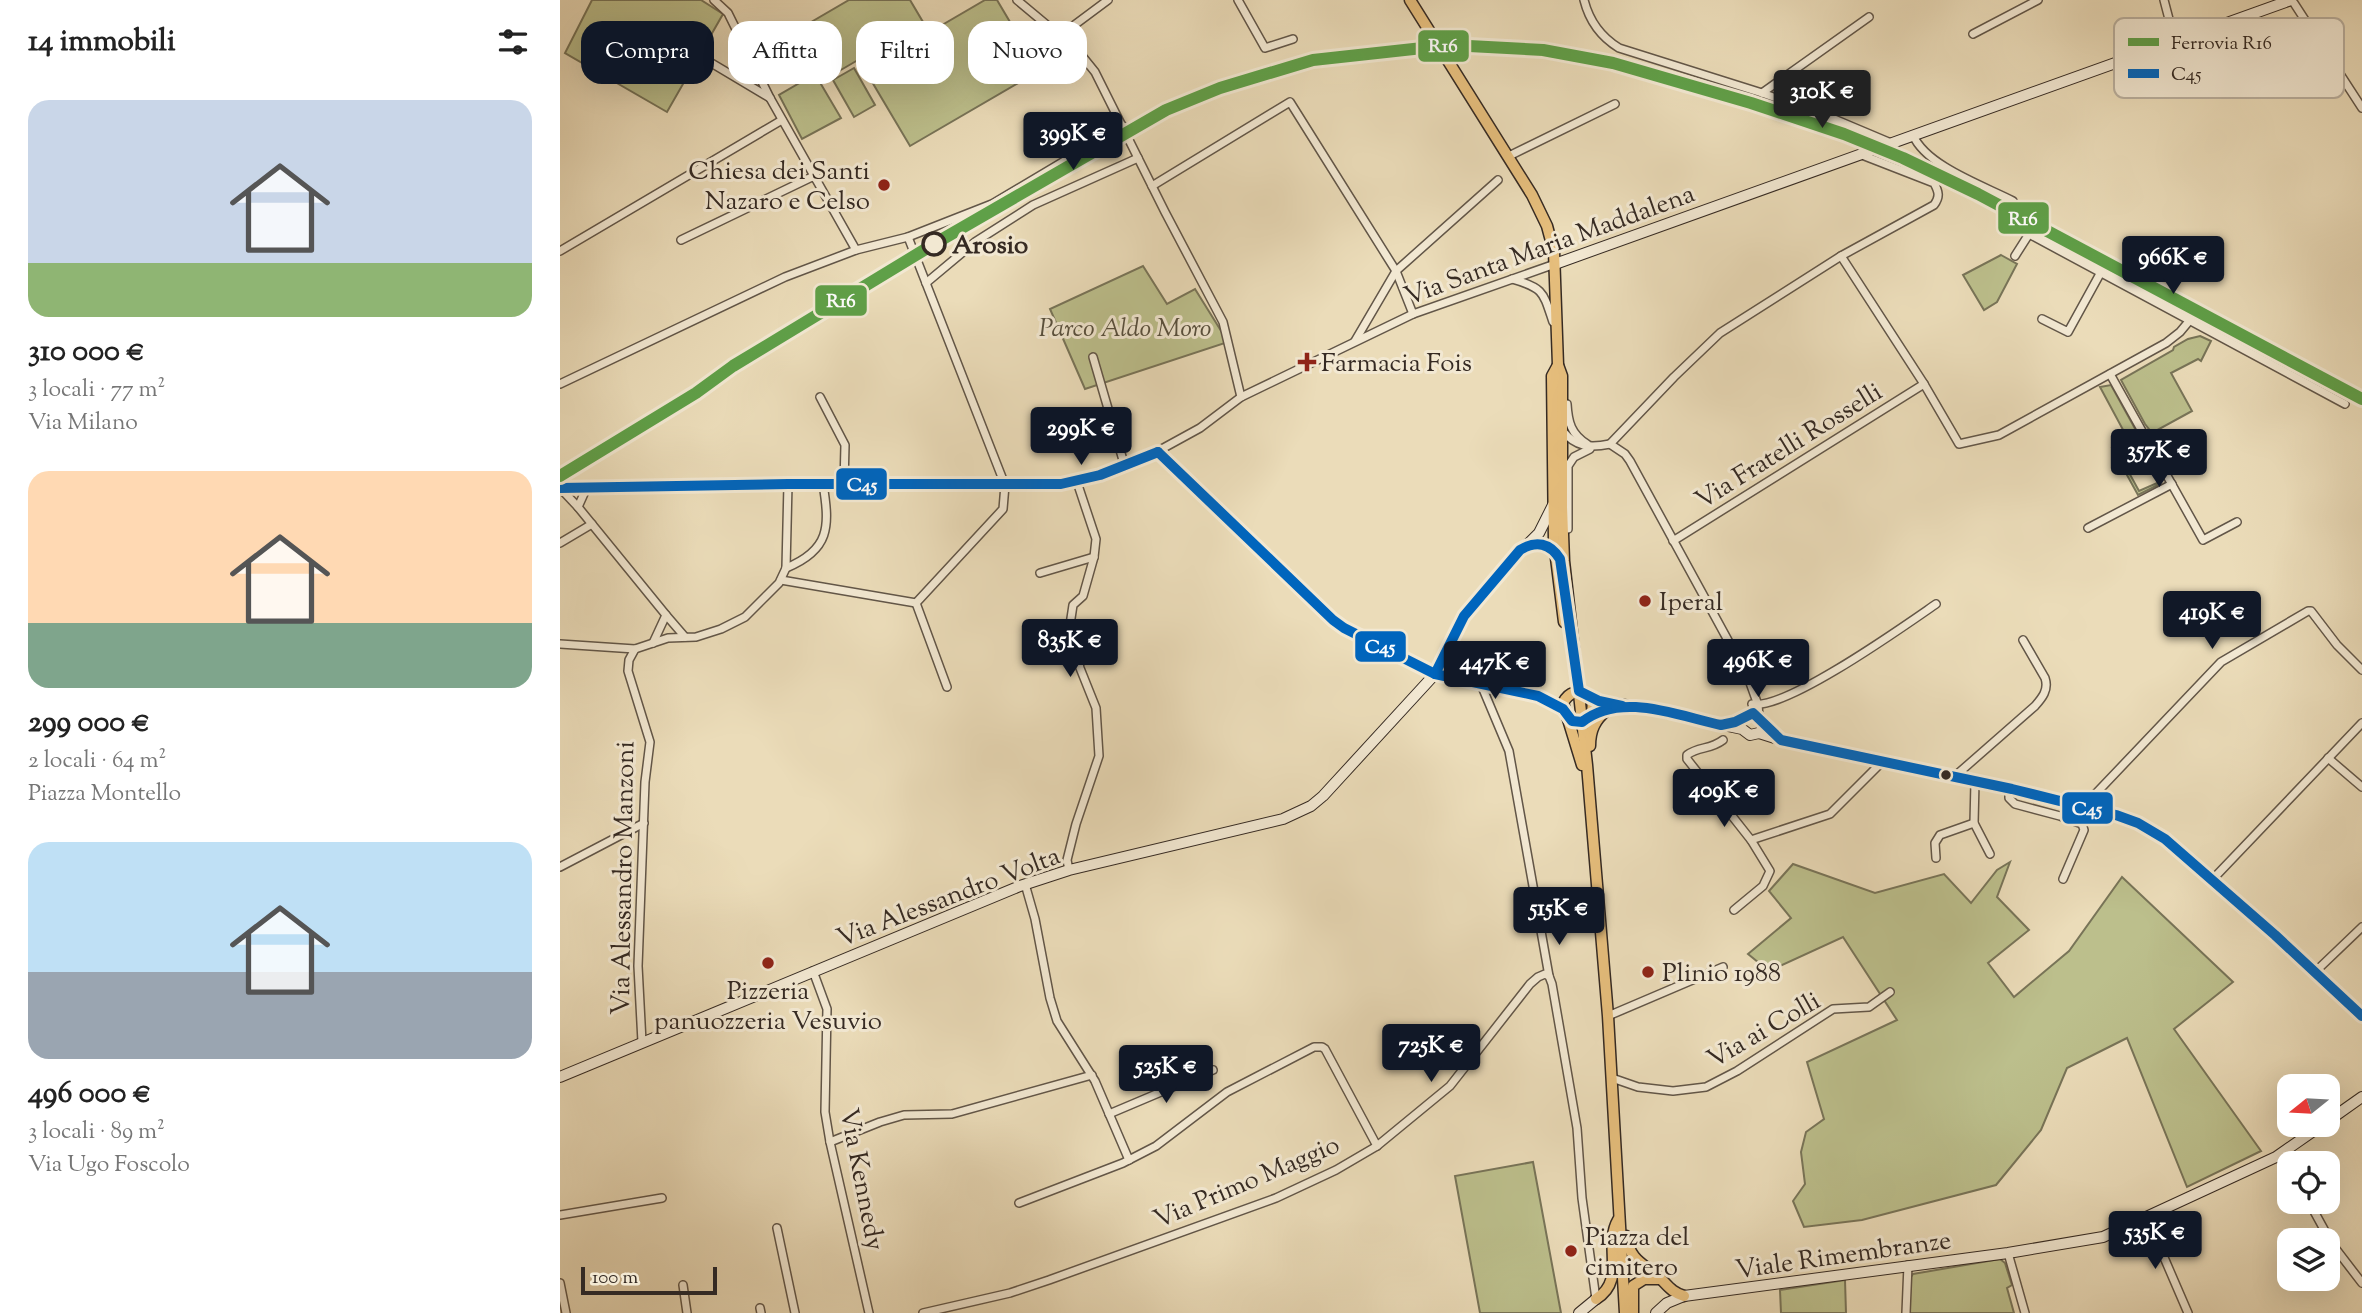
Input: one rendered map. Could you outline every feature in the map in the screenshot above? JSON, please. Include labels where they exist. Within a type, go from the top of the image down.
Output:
[{"type":"main road","points":[[1410,0],[1509,156],[1540,212],[1550,239],[1555,264],[1558,365],[1554,370],[1557,378],[1558,417],[1565,426],[1564,561],[1580,693],[1576,717],[1592,837],[1608,1016],[1625,1313]]},
{"type":"main road","points":[[1557,378],[1553,505],[1555,551],[1580,693]]},
{"type":"main road","points":[[1555,551],[1560,559],[1575,661]]},
{"type":"main road","points":[[1576,717],[1565,699],[1580,693]]},
{"type":"main road","points":[[1584,765],[1590,758],[1592,727],[1597,718],[1607,710]]},
{"type":"main road","points":[[1596,1299],[1610,1287],[1614,1275],[1613,1234],[1620,1216]]},
{"type":"main road","points":[[1620,1216],[1628,1244],[1642,1267],[1661,1279],[1672,1292],[1684,1296]]},
{"type":"main road","points":[[1633,1313],[1633,1286],[1644,1279],[1661,1279]]},
{"type":"street","points":[[714,0],[728,13],[770,98],[816,175],[856,250]]},
{"type":"street","points":[[1017,0],[1043,21]]},
{"type":"street","points":[[1080,21],[1108,0]]},
{"type":"street","points":[[1238,0],[1265,48],[1293,39]]},
{"type":"street","points":[[1584,0],[1593,23],[1619,48],[1762,93],[1827,116],[1891,144]]},
{"type":"street","points":[[1973,34],[2038,0]]},
{"type":"street","points":[[2164,0],[2169,18]]},
{"type":"street","points":[[2292,0],[2304,18]]},
{"type":"street","name":"Via Santa Maria Maddalena","points":[[2242,18],[2292,0]]},
{"type":"street","points":[[1762,93],[1869,17]]},
{"type":"street","points":[[1087,62],[1095,72],[1223,322],[1241,397]]},
{"type":"street","name":"Via Santa Maria Maddalena","points":[[560,488],[788,484],[1005,485],[1077,482],[1125,467],[1158,452],[1200,428],[1241,397],[1413,314],[2114,64]]},
{"type":"street","points":[[714,65],[770,98]]},
{"type":"street","points":[[2344,80],[2362,108]]},
{"type":"street","points":[[1152,186],[1290,102],[1396,271],[1413,314]]},
{"type":"street","points":[[1509,156],[1615,104]]},
{"type":"street","points":[[560,251],[782,120]]},
{"type":"street","points":[[560,384],[785,277],[856,250],[908,237],[1009,194],[1123,126]]},
{"type":"street","points":[[1913,135],[1920,148],[1935,160],[2013,201]]},
{"type":"street","points":[[1564,561],[1568,551],[1569,461],[1579,453],[1610,444],[1720,333],[1841,256],[1934,205],[1939,199],[1934,183],[1861,154]]},
{"type":"street","points":[[926,284],[975,242],[1033,205],[1138,158]]},
{"type":"street","points":[[681,240],[816,175]]},
{"type":"street","points":[[1354,342],[1396,271],[1497,180]]},
{"type":"street","points":[[2015,256],[2029,234],[2345,404]]},
{"type":"street","points":[[908,237],[1005,485],[1003,509],[916,603]]},
{"type":"street","points":[[1841,256],[1924,384],[1959,444],[1998,435],[2166,343],[2190,320]]},
{"type":"street","points":[[2042,319],[2068,332],[2101,272]]},
{"type":"street","points":[[1512,279],[1534,286],[1542,292],[1557,332]]},
{"type":"street","points":[[1093,357],[1125,467]]},
{"type":"street","points":[[2110,374],[2203,540],[2237,522]]},
{"type":"street","name":"Via Fratelli Rosselli","points":[[1673,541],[1924,384]]},
{"type":"street","points":[[820,397],[845,445],[844,484]]},
{"type":"street","points":[[1565,426],[1577,444],[1594,447]]},
{"type":"street","points":[[1610,444],[1630,461],[1748,677],[1753,691],[1754,718],[1781,740],[2009,789],[2138,822],[2165,839],[2362,1016]]},
{"type":"street","points":[[1158,452],[1333,620],[1435,674],[1538,696],[1576,717],[1620,706],[1633,706],[1721,725],[1754,718],[1779,699]]},
{"type":"street","points":[[1069,870],[1067,860],[1076,824],[1099,756],[1096,708],[1080,668],[1070,625],[1073,605],[1083,596],[1096,539],[1077,482]]},
{"type":"street","points":[[560,644],[635,649],[668,638],[696,637],[745,617],[781,580],[786,568],[788,484]]},
{"type":"street","points":[[786,568],[798,563],[821,545],[826,525],[823,484]]},
{"type":"street","points":[[2088,528],[2172,484]]},
{"type":"street","points":[[578,507],[587,486]]},
{"type":"street","points":[[560,488],[685,637]]},
{"type":"street","name":"Via Alessandro Volta","points":[[560,1077],[1025,884],[1069,870],[1299,813],[1323,796],[1435,674],[1464,616],[1520,550],[1539,533],[1553,505]]},
{"type":"street","points":[[560,543],[592,524]]},
{"type":"street","points":[[1528,544],[1547,545],[1555,551]]},
{"type":"street","points":[[1040,573],[1094,557]]},
{"type":"street","points":[[781,580],[916,603]]},
{"type":"street","points":[[916,603],[947,687]]},
{"type":"street","points":[[1754,718],[1779,699],[1830,673],[1936,604]]},
{"type":"street","points":[[2083,807],[2221,662],[2308,611],[2311,611],[2337,645],[2362,670]]},
{"type":"street","points":[[653,643],[666,615]]},
{"type":"street","points":[[1954,777],[2043,696],[2047,684],[2045,678],[2023,640]]},
{"type":"street","name":"Via Alessandro Manzoni","points":[[635,649],[629,660],[628,671],[649,742],[638,966],[642,1042]]},
{"type":"street","points":[[1480,682],[1508,751],[1577,1128],[1582,1198],[1598,1313]]},
{"type":"street","points":[[1580,693],[1620,706]]},
{"type":"street","points":[[2212,880],[2362,723]]},
{"type":"street","points":[[1723,740],[1714,747],[1691,752],[1687,759],[1751,840],[1770,871],[1763,886],[1734,910]]},
{"type":"street","points":[[2328,758],[2362,787]]},
{"type":"street","points":[[1751,840],[1830,814],[1882,762]]},
{"type":"street","points":[[1975,782],[1974,823],[1990,854]]},
{"type":"street","points":[[2009,789],[2011,802],[2074,820],[2083,827],[2063,879]]},
{"type":"street","points":[[560,867],[644,823]]},
{"type":"street","points":[[1936,858],[1935,843],[1940,835],[1974,823]]},
{"type":"street","points":[[1025,884],[1035,919],[1049,998],[1057,1021],[1092,1075],[1129,1160]]},
{"type":"street","points":[[2315,972],[2362,927]]},
{"type":"street","points":[[1608,1016],[1723,967]]},
{"type":"street","name":"Via Kennedy","points":[[813,971],[827,1009],[825,1112],[869,1313]]},
{"type":"street","name":"Via Primo Maggio","points":[[923,1313],[1010,1293],[1276,1198],[1324,1176],[1377,1146],[1450,1086],[1530,984],[1542,974],[1549,976]]},
{"type":"street","name":"Via ai Colli","points":[[1612,1078],[1637,1087],[1673,1091],[1706,1087],[1737,1071],[1833,1009],[1869,1007],[1891,992]]},
{"type":"street","points":[[1019,1203],[1129,1160],[1162,1142],[1227,1092],[1318,1046],[1325,1049],[1377,1146]]},
{"type":"street","points":[[1109,1114],[1213,1070]]},
{"type":"street","points":[[830,1142],[905,1115],[952,1114],[1092,1075]]},
{"type":"street","points":[[2340,1113],[2362,1097]]},
{"type":"street","name":"Viale Rimembranze","points":[[2287,1151],[2305,1138]]},
{"type":"street","name":"Viale Rimembranze","points":[[1684,1296],[2008,1253],[2103,1237],[2277,1157]]},
{"type":"street","points":[[560,1215],[662,1198]]},
{"type":"street","points":[[2316,1214],[2332,1244],[2362,1283]]},
{"type":"street","points":[[2147,1218],[2188,1313]]},
{"type":"street","points":[[777,1228],[796,1313]]},
{"type":"street","points":[[2008,1253],[2025,1313]]},
{"type":"street","points":[[1906,1313],[1908,1265]]},
{"type":"street","points":[[560,1283],[566,1313]]},
{"type":"street","points":[[683,1285],[687,1313]]},
{"type":"street","points":[[1656,1313],[1667,1303],[1684,1296]]},
{"type":"street","points":[[1579,1313],[1596,1299]]},
{"type":"green space","points":[[592,0],[701,0],[723,14],[714,30],[714,21],[581,21]]},
{"type":"green space","points":[[849,0],[910,0],[922,21],[856,21],[856,61],[842,69],[842,21],[813,21]]},
{"type":"green space","points":[[985,0],[997,0],[1009,21],[968,21],[968,84],[1017,84],[910,146],[873,84],[954,84],[954,21],[949,21]]},
{"type":"green space","points":[[581,22],[581,62],[565,53]]},
{"type":"green space","points":[[854,68],[856,84],[863,84],[875,105],[854,117],[835,84],[842,84],[842,75]]},
{"type":"green space","points":[[619,84],[683,84],[667,112]]},
{"type":"green space","points":[[798,84],[821,84],[841,118],[802,139],[779,95]]},
{"type":"green space","points":[[2001,255],[2017,264],[1997,302],[1984,310],[1963,275]]},
{"type":"green space","name":"Parco Aldo Moro","points":[[1143,266],[1167,304],[1195,289],[1228,342],[1085,389],[1050,309]]},
{"type":"green space","points":[[2200,336],[2211,341],[2201,361],[2198,359],[2171,373],[2192,411],[2152,433],[2121,380],[2188,339]]},
{"type":"green space","points":[[2111,385],[2149,454],[2146,455],[2136,438],[2116,449],[2139,491],[2157,483],[2158,485],[2138,495],[2112,448],[2128,439],[2100,387]]},
{"type":"green space","points":[[2010,862],[1997,897],[2029,930],[1988,963],[2014,997],[2069,951],[2122,877],[2233,982],[2174,1029],[2261,1151],[2187,1187],[2127,1038],[2067,1068],[2041,1130],[1996,1185],[1862,1220],[1804,1227],[1793,1201],[1805,1184],[1801,1152],[1806,1132],[1824,1119],[1807,1062],[1897,1020],[1843,937],[1769,971],[1748,954],[1791,918],[1769,891],[1793,864],[1875,893],[1944,874],[1971,903],[1997,870]]},
{"type":"green space","points":[[1533,1162],[1561,1313],[1480,1313],[1455,1176]]},
{"type":"green space","points":[[2000,1259],[2005,1263],[2012,1285],[2007,1288],[2014,1313],[1909,1313],[1913,1274]]},
{"type":"green space","points":[[1845,1280],[1846,1313],[1781,1313],[1780,1290]]},
{"type":"rail line","name":"R16","points":[[560,476],[696,393],[733,366],[934,244],[1166,110],[1220,88],[1313,60],[1450,45],[1543,50],[1613,63],[1751,103],[1844,134],[1903,158],[1978,194],[2362,399]]},
{"type":"transit line","name":"C45","points":[[1158,452],[1333,620],[1435,674],[1538,696],[1563,709],[1572,721],[1582,722],[1597,713],[1632,707],[1650,708],[1721,725],[1735,722],[1753,713],[1781,740],[2012,789],[2138,823],[2165,839],[2275,935],[2362,1016]]},
{"type":"transit line","name":"C45","points":[[560,488],[788,484],[1061,484],[1100,475],[1158,452]]},
{"type":"transit line","name":"C45","points":[[1435,674],[1464,616],[1520,550],[1537,544],[1552,549],[1560,559],[1579,691],[1599,701],[1622,706]]},
{"type":"place","name":"Chiesa dei Santi Nazaro e Celso","points":[[884,185]]},
{"type":"place","name":"Arosio","points":[[934,244]]},
{"type":"place","name":"Farmacia Fois","points":[[1307,362]]},
{"type":"place","name":"Iperal","points":[[1645,601]]},
{"type":"place","name":"Pizzeria panuozzeria Vesuvio","points":[[768,963]]},
{"type":"place","name":"Plinio 1988","points":[[1648,972]]},
{"type":"place","name":"Piazza del cimitero","points":[[1571,1251]]}]
